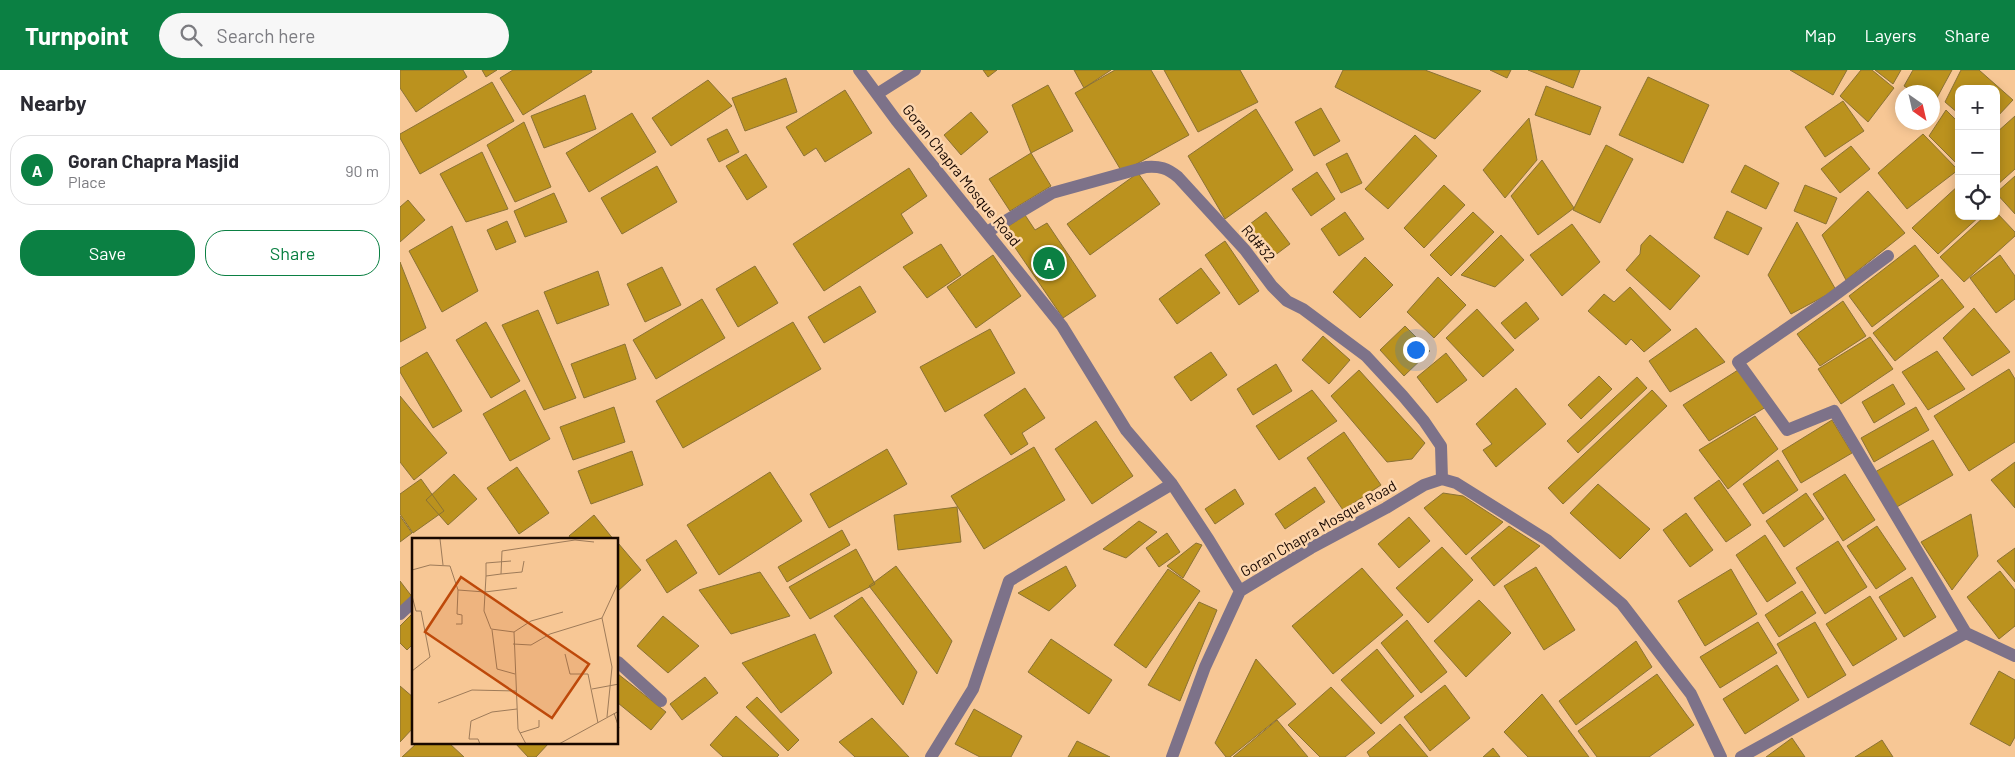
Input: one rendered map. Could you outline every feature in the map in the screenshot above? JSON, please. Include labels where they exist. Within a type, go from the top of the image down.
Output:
[{"type":"street","name":"Goran Chapra Mosque Road","points":[[859,70],[1062,326],[1126,430],[1172,484],[1240,591],[1311,548],[1386,508],[1424,485],[1442,479]]},
{"type":"street","points":[[877,94],[915,70]]},
{"type":"street","name":"Rd#32","points":[[988,232],[1052,193],[1146,168],[1157,166],[1167,169],[1178,177],[1245,250],[1272,286],[1287,301],[1303,310],[1366,356],[1402,396],[1424,421],[1441,446],[1442,479]]},
{"type":"street","points":[[1888,256],[1827,301],[1738,362],[1787,430],[1834,411],[1966,633],[2015,656]]},
{"type":"street","points":[[1442,479],[1456,483],[1547,540],[1622,604],[1691,694],[1720,757]]},
{"type":"street","points":[[931,757],[974,689],[1009,581],[1172,484]]},
{"type":"street","points":[[1172,757],[1205,667],[1240,591]]},
{"type":"street","points":[[400,614],[412,603]]},
{"type":"street","points":[[1741,757],[1966,633]]},
{"type":"street","points":[[619,663],[661,701]]},
{"type":"building","points":[[400,70],[463,70],[467,77],[416,112],[400,88]]},
{"type":"building","points":[[482,70],[497,70],[486,77]]},
{"type":"building","points":[[513,70],[591,70],[592,72],[523,115],[500,78]]},
{"type":"building","points":[[983,70],[997,70],[988,77]]},
{"type":"building","points":[[1074,70],[1111,70],[1084,88]]},
{"type":"building","points":[[1115,70],[1151,70],[1189,135],[1122,172],[1075,93]]},
{"type":"building","points":[[1164,70],[1240,70],[1258,102],[1198,132]]},
{"type":"building","points":[[1343,70],[1425,70],[1481,91],[1435,139],[1335,87]]},
{"type":"building","points":[[1490,70],[1511,70],[1507,78]]},
{"type":"building","points":[[1528,70],[1580,70],[1573,88]]},
{"type":"building","points":[[1790,70],[1847,70],[1833,95]]},
{"type":"building","points":[[1861,70],[1872,70],[1894,88],[1868,122],[1840,96]]},
{"type":"building","points":[[1875,70],[1901,70],[1893,84]]},
{"type":"building","points":[[1913,70],[1952,70],[1940,92],[1940,85],[1905,85]]},
{"type":"building","points":[[1961,70],[1979,70],[1996,85],[1955,85],[1955,111],[1945,102]]},
{"type":"building","points":[[1648,77],[1709,105],[1683,163],[1619,135]]},
{"type":"building","points":[[786,78],[797,112],[745,131],[732,98]]},
{"type":"building","points":[[708,80],[732,106],[671,146],[652,118]]},
{"type":"building","points":[[492,82],[514,121],[420,174],[400,138],[400,134]]},
{"type":"building","points":[[1048,85],[1073,131],[1031,153],[1012,105]]},
{"type":"building","points":[[1546,86],[1601,107],[1590,135],[1535,115]]},
{"type":"building","points":[[2000,89],[2013,100],[2000,114]]},
{"type":"building","points":[[845,90],[872,133],[825,162],[816,148],[804,156],[786,127]]},
{"type":"building","points":[[585,95],[596,129],[544,148],[531,116]]},
{"type":"building","points":[[1843,101],[1864,131],[1825,157],[1805,127]]},
{"type":"building","points":[[1321,108],[1340,141],[1314,156],[1295,122]]},
{"type":"building","points":[[1256,109],[1293,170],[1225,219],[1188,156]]},
{"type":"building","points":[[1946,110],[1955,119],[1955,162],[1929,136],[1933,130],[1940,130],[1940,119]]},
{"type":"building","points":[[971,112],[988,132],[961,155],[944,135]]},
{"type":"building","points":[[632,113],[656,152],[589,192],[566,153]]},
{"type":"building","points":[[2015,116],[2015,169],[2000,182],[2000,130]]},
{"type":"building","points":[[1529,118],[1537,160],[1505,198],[1483,170]]},
{"type":"building","points":[[524,122],[551,187],[515,202],[487,145]]},
{"type":"building","points":[[727,129],[739,152],[719,162],[707,139]]},
{"type":"building","points":[[1923,134],[1955,167],[1955,172],[1907,209],[1878,173]]},
{"type":"building","points":[[1415,135],[1437,156],[1388,209],[1365,189]]},
{"type":"building","points":[[1606,145],[1633,159],[1600,223],[1573,210]]},
{"type":"building","points":[[1851,146],[1870,169],[1840,193],[1821,169]]},
{"type":"building","points":[[482,152],[508,209],[466,222],[440,174]]},
{"type":"building","points":[[1031,153],[1051,186],[1010,211],[989,179]]},
{"type":"building","points":[[1347,153],[1362,183],[1341,193],[1326,164]]},
{"type":"building","points":[[746,154],[767,187],[747,200],[726,166]]},
{"type":"building","points":[[1542,160],[1574,208],[1538,235],[1511,196]]},
{"type":"building","points":[[1745,165],[1779,183],[1766,209],[1731,192]]},
{"type":"building","points":[[657,166],[677,202],[622,234],[601,198]]},
{"type":"building","points":[[909,168],[927,196],[901,214],[913,233],[824,291],[793,244]]},
{"type":"building","points":[[1317,172],[1335,199],[1311,216],[1292,189]]},
{"type":"building","points":[[1138,173],[1160,204],[1090,255],[1067,224]]},
{"type":"building","points":[[2015,176],[2015,214],[2000,197],[2000,189]]},
{"type":"building","points":[[1444,185],[1465,205],[1424,248],[1404,228]]},
{"type":"building","points":[[1805,185],[1837,198],[1826,224],[1794,211]]},
{"type":"building","points":[[1955,189],[1955,220],[1976,220],[1938,254],[1912,228]]},
{"type":"building","points":[[1868,191],[1905,233],[1846,280],[1822,235]]},
{"type":"building","points":[[554,193],[567,222],[525,237],[514,211]]},
{"type":"building","points":[[408,200],[425,220],[400,242],[400,207]]},
{"type":"building","points":[[1727,211],[1762,228],[1748,255],[1714,238]]},
{"type":"building","points":[[1266,212],[1290,244],[1270,259],[1246,227]]},
{"type":"building","points":[[1345,212],[1364,239],[1339,256],[1321,229]]},
{"type":"building","points":[[1473,212],[1494,232],[1451,276],[1430,255]]},
{"type":"building","points":[[1025,215],[1035,230],[1047,223],[1096,296],[1063,318],[1003,230]]},
{"type":"building","points":[[2000,216],[2015,232],[2015,236],[1964,282],[1940,257],[1981,220],[2000,220]]},
{"type":"building","points":[[507,221],[516,242],[496,250],[487,230]]},
{"type":"building","points":[[1797,222],[1836,290],[1791,314],[1768,275]]},
{"type":"building","points":[[1572,224],[1600,262],[1562,296],[1530,255]]},
{"type":"building","points":[[452,226],[478,291],[442,312],[409,251]]},
{"type":"building","points":[[1501,235],[1524,260],[1495,287],[1461,275]]},
{"type":"building","points":[[1650,235],[1700,276],[1670,310],[1626,270],[1640,254],[1641,245]]},
{"type":"building","points":[[1225,241],[1259,291],[1239,305],[1205,255]]},
{"type":"building","points":[[941,244],[961,275],[927,298],[903,267]]},
{"type":"building","points":[[1915,245],[1939,276],[1872,327],[1849,296]]},
{"type":"building","points":[[993,255],[1021,296],[976,328],[947,287]]},
{"type":"building","points":[[2000,255],[2015,276],[2015,299],[1996,313],[1970,278]]},
{"type":"building","points":[[1365,257],[1393,285],[1360,318],[1333,292]]},
{"type":"building","points":[[400,262],[426,328],[400,342]]},
{"type":"building","points":[[755,266],[778,303],[738,327],[716,289]]},
{"type":"building","points":[[662,267],[681,305],[645,322],[627,284]]},
{"type":"building","points":[[1201,268],[1220,293],[1177,324],[1159,299]]},
{"type":"building","points":[[598,271],[609,305],[557,324],[544,292]]},
{"type":"building","points":[[1438,277],[1466,305],[1434,338],[1407,312]]},
{"type":"building","points":[[1942,279],[1964,307],[1895,361],[1873,333]]},
{"type":"building","points":[[860,286],[876,312],[824,343],[808,317]]},
{"type":"building","points":[[1630,287],[1671,330],[1644,352],[1631,339],[1626,345],[1588,311],[1604,294],[1614,302]]},
{"type":"building","points":[[702,299],[725,338],[656,379],[633,340]]},
{"type":"building","points":[[1843,301],[1866,336],[1820,366],[1797,334]]},
{"type":"building","points":[[1526,302],[1539,319],[1515,339],[1501,323]]},
{"type":"building","points":[[1974,308],[2010,352],[1972,376],[1943,338]]},
{"type":"building","points":[[1477,309],[1514,350],[1483,377],[1446,338]]},
{"type":"building","points":[[538,310],[576,398],[544,410],[502,325]]},
{"type":"building","points":[[486,322],[520,381],[491,398],[456,340]]},
{"type":"building","points":[[793,322],[821,369],[683,448],[656,401]]},
{"type":"building","points":[[1405,326],[1430,351],[1404,376],[1380,350]]},
{"type":"building","points":[[1696,328],[1725,362],[1670,392],[1649,361]]},
{"type":"building","points":[[990,329],[1015,373],[945,412],[920,367]]},
{"type":"building","points":[[1323,336],[1350,360],[1329,384],[1302,360]]},
{"type":"building","points":[[1870,337],[1893,369],[1841,404],[1818,369]]},
{"type":"building","points":[[625,344],[636,379],[584,398],[571,364]]},
{"type":"building","points":[[1937,351],[1965,389],[1928,410],[1902,372]]},
{"type":"building","points":[[427,352],[462,411],[433,428],[400,372],[400,368]]},
{"type":"building","points":[[1211,352],[1227,375],[1191,401],[1174,377]]},
{"type":"building","points":[[1446,353],[1467,380],[1437,403],[1417,377]]},
{"type":"building","points":[[1276,364],[1292,391],[1253,415],[1237,389]]},
{"type":"building","points":[[2009,369],[2015,379],[2015,442],[1969,471],[1934,416]]},
{"type":"building","points":[[1359,370],[1425,443],[1412,459],[1387,462],[1331,396]]},
{"type":"building","points":[[1738,370],[1766,407],[1709,441],[1683,405]]},
{"type":"building","points":[[1599,376],[1612,389],[1581,419],[1568,405]]},
{"type":"building","points":[[1637,377],[1647,388],[1578,453],[1567,441]]},
{"type":"building","points":[[1893,384],[1905,404],[1874,423],[1862,402]]},
{"type":"building","points":[[1025,388],[1045,418],[1022,433],[1028,444],[1011,455],[984,415]]},
{"type":"building","points":[[1516,388],[1546,424],[1496,467],[1483,450],[1492,444],[1476,424]]},
{"type":"building","points":[[525,390],[550,439],[510,461],[483,414]]},
{"type":"building","points":[[1312,390],[1337,421],[1279,460],[1256,426]]},
{"type":"building","points":[[1652,390],[1667,406],[1563,504],[1548,488]]},
{"type":"building","points":[[400,396],[447,453],[414,480],[400,462]]},
{"type":"building","points":[[614,407],[625,442],[573,460],[560,427]]},
{"type":"building","points":[[1916,407],[1929,430],[1874,462],[1861,438]]},
{"type":"building","points":[[1755,416],[1778,449],[1728,489],[1699,450]]},
{"type":"building","points":[[1832,420],[1852,453],[1801,483],[1782,451]]},
{"type":"building","points":[[1096,421],[1133,476],[1092,504],[1055,449]]},
{"type":"building","points":[[1344,432],[1381,485],[1343,510],[1307,458]]},
{"type":"building","points":[[1933,440],[1953,475],[1895,508],[1875,472]]},
{"type":"building","points":[[1034,447],[1065,500],[984,549],[951,496]]},
{"type":"building","points":[[887,449],[907,484],[829,528],[810,494]]},
{"type":"building","points":[[632,451],[643,485],[591,504],[578,471]]},
{"type":"building","points":[[1778,460],[1798,490],[1763,514],[1743,484]]},
{"type":"building","points":[[2015,462],[2015,508],[1991,480]]},
{"type":"building","points":[[517,467],[549,513],[519,534],[487,488]]},
{"type":"building","points":[[770,472],[802,521],[719,575],[687,525]]},
{"type":"building","points":[[454,474],[477,499],[448,525],[426,500]]},
{"type":"building","points":[[1845,474],[1875,520],[1843,541],[1813,494]]},
{"type":"building","points":[[421,479],[444,511],[413,533],[400,514],[400,494]]},
{"type":"building","points":[[1719,480],[1751,525],[1726,542],[1694,498]]},
{"type":"building","points":[[1598,484],[1650,529],[1620,559],[1570,513]]},
{"type":"building","points":[[1315,487],[1325,502],[1285,529],[1275,514]]},
{"type":"building","points":[[1235,489],[1244,504],[1215,524],[1205,509]]},
{"type":"building","points":[[1443,493],[1463,496],[1503,522],[1466,555],[1424,508]]},
{"type":"building","points":[[1806,493],[1824,519],[1784,547],[1766,521]]},
{"type":"building","points":[[957,507],[961,542],[898,550],[894,515]]},
{"type":"building","points":[[1686,513],[1713,550],[1690,567],[1663,530]]},
{"type":"building","points":[[1971,514],[1978,556],[1952,590],[1921,542]]},
{"type":"building","points":[[594,515],[612,538],[570,538],[569,536]]},
{"type":"building","points":[[400,516],[412,533],[400,542]]},
{"type":"building","points":[[1409,517],[1430,541],[1399,568],[1378,544]]},
{"type":"building","points":[[1139,521],[1157,532],[1126,558],[1103,549]]},
{"type":"building","points":[[1509,526],[1540,546],[1494,586],[1471,558]]},
{"type":"building","points":[[1877,526],[1906,569],[1876,589],[1847,546]]},
{"type":"building","points":[[842,530],[850,545],[787,582],[778,567]]},
{"type":"building","points":[[1167,533],[1180,552],[1159,567],[1146,548]]},
{"type":"building","points":[[1765,535],[1796,583],[1767,602],[1736,555]]},
{"type":"building","points":[[676,540],[697,573],[667,593],[646,560]]},
{"type":"building","points":[[1838,541],[1867,587],[1825,614],[1796,568]]},
{"type":"building","points":[[1196,543],[1202,545],[1183,578],[1167,566]]},
{"type":"building","points":[[619,544],[641,570],[619,590]]},
{"type":"building","points":[[1442,547],[1473,580],[1428,623],[1396,588]]},
{"type":"building","points":[[2015,548],[2015,582],[1997,561]]},
{"type":"building","points":[[856,549],[875,584],[810,619],[789,587]]},
{"type":"building","points":[[896,566],[952,641],[937,674],[869,586]]},
{"type":"building","points":[[1066,566],[1076,586],[1049,611],[1018,593]]},
{"type":"building","points":[[1536,567],[1575,630],[1544,650],[1504,586]]},
{"type":"building","points":[[1362,568],[1403,615],[1333,674],[1292,626]]},
{"type":"building","points":[[1168,569],[1200,591],[1146,668],[1114,645]]},
{"type":"building","points":[[1731,569],[1757,614],[1705,646],[1678,601]]},
{"type":"building","points":[[2000,571],[2015,590],[2015,626],[1999,639],[1967,597]]},
{"type":"building","points":[[760,572],[790,616],[731,634],[699,590]]},
{"type":"building","points":[[1912,577],[1936,617],[1904,637],[1879,597]]},
{"type":"building","points":[[400,581],[412,599],[400,608]]},
{"type":"building","points":[[1802,591],[1816,613],[1779,637],[1765,615]]},
{"type":"building","points":[[1870,596],[1897,639],[1853,666],[1826,624]]},
{"type":"building","points":[[862,597],[917,672],[903,705],[834,616]]},
{"type":"building","points":[[1479,600],[1511,633],[1466,677],[1434,641]]},
{"type":"building","points":[[1199,602],[1217,610],[1180,701],[1148,685]]},
{"type":"building","points":[[412,614],[412,645],[407,650],[400,643],[400,626]]},
{"type":"building","points":[[663,616],[699,646],[668,673],[637,646]]},
{"type":"building","points":[[1407,620],[1447,672],[1421,693],[1381,643]]},
{"type":"building","points":[[1758,622],[1777,653],[1720,688],[1700,657]]},
{"type":"building","points":[[1815,622],[1846,675],[1808,698],[1777,644]]},
{"type":"building","points":[[815,634],[832,673],[781,713],[742,663]]},
{"type":"building","points":[[1051,639],[1112,680],[1089,714],[1028,672]]},
{"type":"building","points":[[1636,641],[1652,667],[1576,725],[1559,701]]},
{"type":"building","points":[[1377,649],[1414,696],[1381,724],[1341,680]]},
{"type":"building","points":[[1256,659],[1296,704],[1230,757],[1226,757],[1215,743]]},
{"type":"building","points":[[1777,665],[1799,700],[1745,734],[1723,699]]},
{"type":"building","points":[[1999,671],[2015,680],[2015,737],[2010,746],[1970,724]]},
{"type":"building","points":[[1657,674],[1694,725],[1649,757],[1597,757],[1578,731]]},
{"type":"building","points":[[619,675],[666,712],[651,730],[619,704]]},
{"type":"building","points":[[705,677],[718,693],[682,720],[670,704]]},
{"type":"building","points":[[1445,685],[1470,718],[1430,751],[1404,717]]},
{"type":"building","points":[[400,686],[412,696],[412,729],[400,742]]},
{"type":"building","points":[[1331,687],[1375,733],[1345,757],[1320,757],[1288,725]]},
{"type":"building","points":[[1542,694],[1589,757],[1528,757],[1504,732]]},
{"type":"building","points":[[757,697],[799,740],[788,751],[746,707]]},
{"type":"building","points":[[974,709],[1022,736],[1011,757],[980,757],[955,744]]},
{"type":"building","points":[[736,716],[779,755],[777,757],[723,757],[710,745]]},
{"type":"building","points":[[872,718],[909,757],[855,757],[839,742]]},
{"type":"building","points":[[1277,720],[1308,757],[1233,757]]},
{"type":"building","points":[[1400,724],[1428,757],[1370,757],[1367,752]]},
{"type":"building","points":[[1792,738],[1805,757],[1766,757]]},
{"type":"building","points":[[1882,740],[1893,757],[1855,757]]},
{"type":"building","points":[[1077,741],[1110,757],[1068,757]]},
{"type":"building","points":[[416,744],[450,744],[464,757],[402,757]]},
{"type":"building","points":[[516,744],[548,744],[536,757],[528,757]]},
{"type":"building","points":[[1493,748],[1500,757],[1483,757]]},
{"type":"place","name":"Goran Chapra Masjid","points":[[1049,263]]}]
